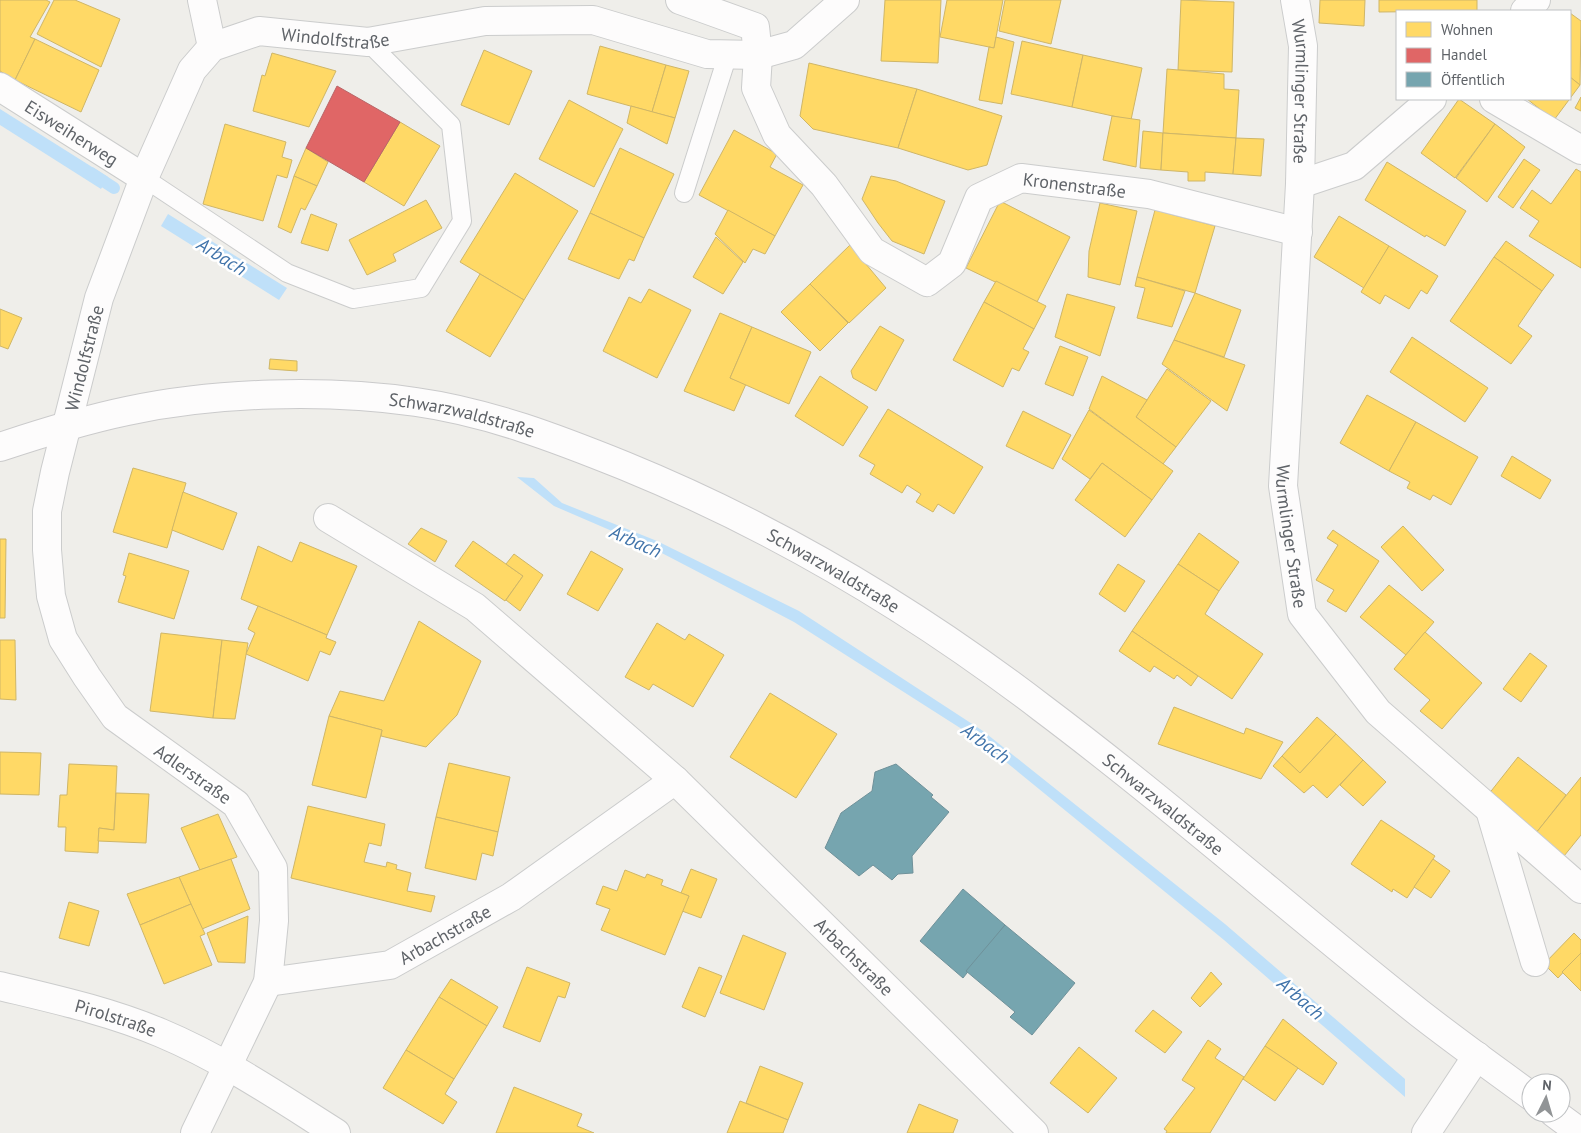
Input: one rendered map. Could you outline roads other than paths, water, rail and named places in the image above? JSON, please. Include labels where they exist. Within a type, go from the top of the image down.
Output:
[{"type":"street","points":[[202,0],[212,47]]},
{"type":"street","points":[[680,0],[755,27],[758,55]]},
{"type":"street","name":"Windolfstraße","points":[[68,425],[99,298],[144,178],[192,70],[212,47],[259,30],[368,42],[485,21],[593,20],[707,54],[758,55],[794,45],[845,0]]},
{"type":"street","name":"Wurmlinger Straße","points":[[1295,0],[1303,46],[1300,184],[1284,486],[1302,614],[1378,712],[1581,889]]},
{"type":"street","points":[[1525,10],[1536,0]]},
{"type":"street","name":"Kronenstraße","points":[[758,55],[756,88],[777,135],[824,185],[872,251],[927,282],[952,263],[979,198],[1021,178],[1149,194],[1298,232]]},
{"type":"street","name":"Eisweiherweg","points":[[0,87],[144,178]]},
{"type":"street","name":"Wurmlinger Straße","points":[[1300,184],[1354,166],[1431,100]]},
{"type":"street","points":[[1496,100],[1581,150]]},
{"type":"street","name":"Schwarzwaldstraße","points":[[0,447],[68,425],[166,404],[270,396],[346,395],[418,402],[492,418],[587,450],[676,486],[827,564],[903,610],[1039,705],[1413,1008],[1521,1089]]},
{"type":"street","name":"Adlerstraße","points":[[68,425],[47,510],[47,550],[51,596],[63,639],[116,717],[236,804],[273,868],[274,922],[268,982],[195,1133]]},
{"type":"street","name":"Arbachstraße","points":[[328,518],[475,607],[675,780],[1034,1133]]},
{"type":"street","name":"Arbachstraße","points":[[268,982],[390,965],[511,897],[675,780]]},
{"type":"street","points":[[1490,810],[1535,962]]},
{"type":"street","name":"Pirolstraße","points":[[0,986],[86,1006],[160,1032],[227,1065],[336,1133]]},
{"type":"street","points":[[1426,1133],[1477,1056]]},
{"type":"street","points":[[1568,1123],[1581,1133]]},
{"type":"lane","points":[[144,178],[287,273],[353,300],[421,288],[462,221],[450,125],[368,42]]},
{"type":"lane","points":[[684,193],[728,54]]},
{"type":"water","points":[[0,109],[108,177],[101,189],[0,125]]},
{"type":"water","points":[[168,214],[287,288],[279,300],[161,226]]},
{"type":"water","points":[[517,477],[534,478],[562,503],[657,541],[799,611],[983,731],[1225,924],[1405,1079],[1405,1097],[1224,940],[979,740],[794,622],[656,550],[554,506]]},
{"type":"waterway","name":"Arbach","points":[[91,173],[114,188]]}]
